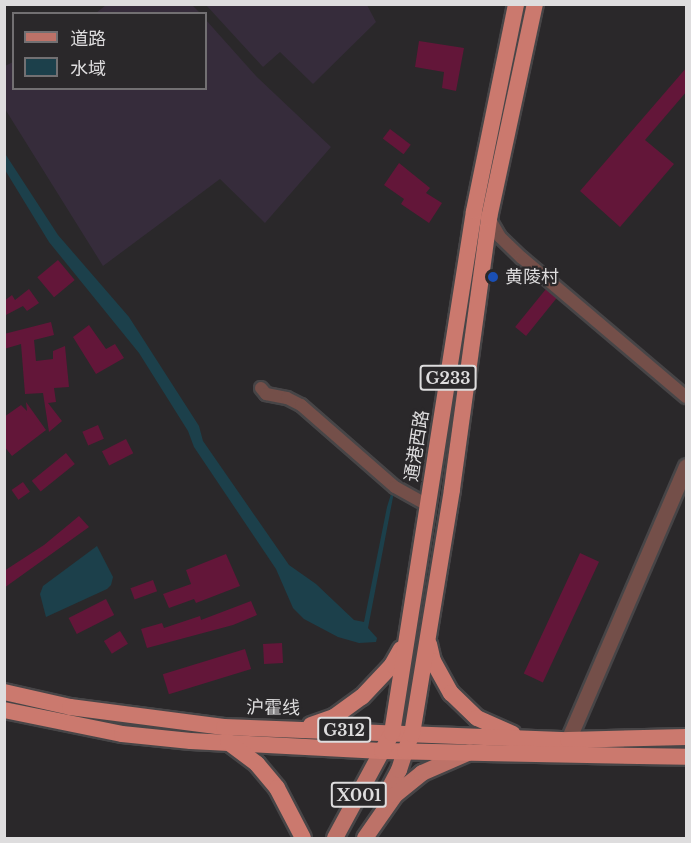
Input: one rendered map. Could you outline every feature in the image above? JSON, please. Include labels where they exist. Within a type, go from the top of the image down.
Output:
[{"type":"highway","name":"通港西路","points":[[382,751],[392,733],[474,211],[516,4]]},
{"type":"highway","name":"G233","points":[[405,750],[412,734],[452,489],[489,218],[535,4]]},
{"type":"highway","points":[[301,728],[334,717],[362,697],[392,664],[408,631]]},
{"type":"highway","points":[[427,635],[433,661],[451,693],[477,718],[519,737]]},
{"type":"highway","name":"沪霍线","points":[[4,692],[132,716],[224,727],[301,728],[568,740],[687,737]]},
{"type":"highway","name":"沪霍线","points":[[4,710],[122,734],[228,742],[382,751],[687,757]]},
{"type":"highway","points":[[228,742],[257,764],[277,788],[303,838]]},
{"type":"main road","name":"X001","points":[[364,838],[399,770],[405,750]]},
{"type":"main road","name":"X001","points":[[335,838],[382,751]]},
{"type":"main road","points":[[364,838],[395,795],[422,773],[471,751]]},
{"type":"street","points":[[489,218],[500,237],[522,258],[687,397]]},
{"type":"street","points":[[261,388],[267,394],[287,398],[301,405],[395,487],[429,505]]},
{"type":"street","points":[[568,740],[687,466]]},
{"type":"shaded area","points":[[106,5],[192,5],[199,12],[97,12]]},
{"type":"shaded area","points":[[206,5],[367,5],[376,22],[313,84],[280,52],[263,67]]},
{"type":"shaded area","points":[[207,21],[257,77],[331,147],[265,223],[220,179],[103,266],[5,109],[5,66],[12,62],[12,90],[207,90]]},
{"type":"water","points":[[4,152],[58,235],[129,317],[199,426],[203,441],[289,565],[316,584],[354,620],[364,622],[387,507],[392,491],[394,492],[368,628],[377,638],[376,642],[359,643],[338,637],[304,619],[293,608],[276,569],[194,447],[188,431],[139,353],[49,242],[5,170]]},
{"type":"water","points":[[97,546],[113,577],[111,585],[107,589],[46,617],[40,594],[43,586]]},
{"type":"building","points":[[419,41],[464,48],[456,91],[442,88],[444,72],[415,67]]},
{"type":"building","points":[[687,67],[687,91],[645,140],[674,164],[620,227],[580,191]]},
{"type":"building","points":[[390,129],[411,145],[404,154],[383,139]]},
{"type":"building","points":[[399,163],[430,188],[426,193],[442,203],[429,223],[401,204],[404,199],[384,185]]},
{"type":"building","points":[[58,260],[75,280],[54,297],[37,277]]},
{"type":"building","points":[[29,289],[39,303],[27,311],[23,306],[4,316],[4,301],[12,295],[15,300]]},
{"type":"building","points":[[546,289],[557,298],[526,336],[515,327]]},
{"type":"building","points":[[51,322],[54,335],[34,340],[36,361],[53,359],[53,351],[65,346],[69,387],[54,388],[56,402],[48,403],[62,421],[49,432],[43,393],[25,394],[21,344],[4,349],[4,334]]},
{"type":"building","points":[[89,325],[106,349],[115,344],[124,358],[96,374],[73,337]]},
{"type":"building","points":[[26,402],[46,430],[12,456],[4,446],[4,417],[21,405],[27,411]]},
{"type":"building","points":[[98,425],[104,439],[88,445],[82,432]]},
{"type":"building","points":[[126,439],[133,453],[109,466],[102,451]]},
{"type":"building","points":[[66,453],[75,464],[41,492],[32,481]]},
{"type":"building","points":[[23,482],[30,492],[18,500],[12,490]]},
{"type":"building","points":[[79,516],[89,527],[4,588],[4,571],[44,545]]},
{"type":"building","points":[[580,553],[599,562],[543,682],[524,674]]},
{"type":"building","points":[[226,554],[240,586],[196,603],[194,599],[169,608],[163,594],[191,584],[186,570]]},
{"type":"building","points":[[153,580],[157,591],[135,599],[130,588]]},
{"type":"building","points":[[106,599],[114,615],[77,634],[69,618]]},
{"type":"building","points":[[251,601],[257,615],[233,625],[147,648],[141,629],[162,623],[164,628],[200,616],[201,620]]},
{"type":"building","points":[[120,631],[128,644],[112,654],[104,641]]},
{"type":"building","points":[[282,643],[283,663],[264,664],[263,644]]},
{"type":"building","points":[[245,649],[251,669],[169,694],[163,674]]},
{"type":"place","name":"黄陵村","points":[[493,277]]}]
